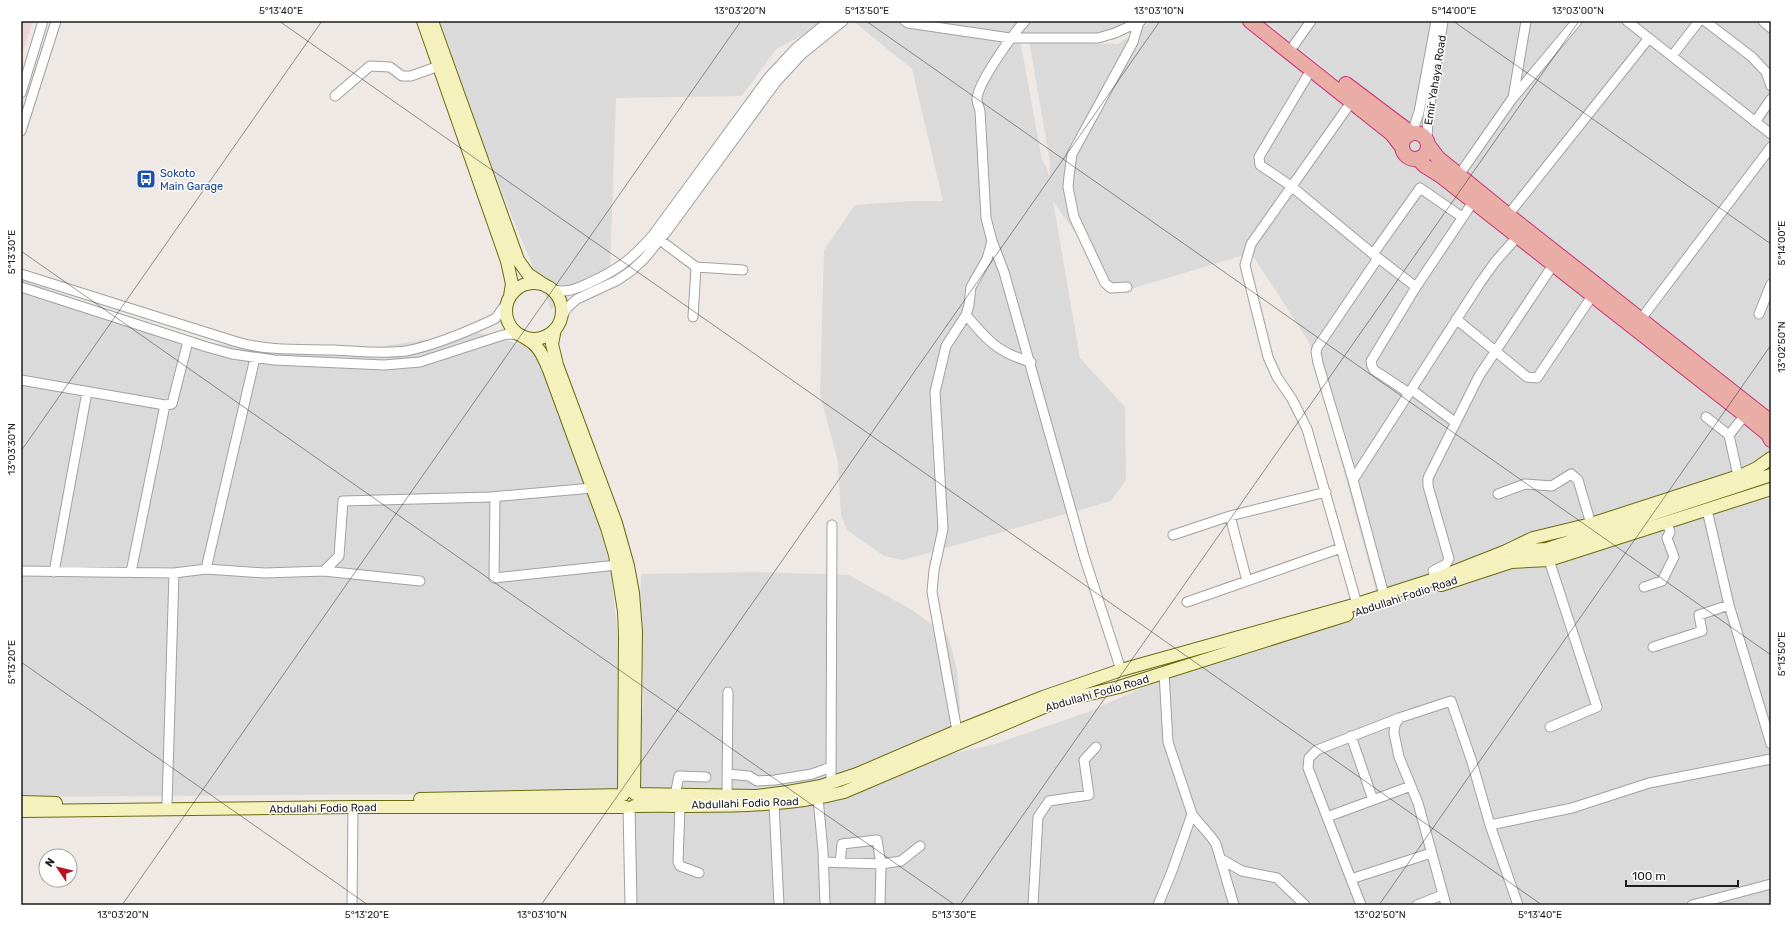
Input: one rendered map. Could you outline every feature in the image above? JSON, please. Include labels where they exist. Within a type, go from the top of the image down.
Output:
[{"type":"highway","points":[[1250,21],[1392,134],[1409,158],[1418,159],[1426,154],[1428,142]]},
{"type":"highway","points":[[1264,21],[1411,133],[1420,134],[1428,142],[1438,158],[1771,422]]},
{"type":"highway","points":[[1402,147],[1404,139],[1411,133]]},
{"type":"highway","points":[[1418,159],[1425,166],[1746,415],[1768,434],[1771,440]]},
{"type":"main road","points":[[423,21],[507,260],[512,284],[506,311],[507,320],[512,329],[537,346],[544,359],[607,528],[617,565],[624,611],[629,800]]},
{"type":"main road","points":[[432,21],[518,260],[528,274],[548,287],[560,302],[558,324],[552,344],[557,365],[616,523],[628,566],[634,594],[636,632],[629,800]]},
{"type":"main road","points":[[509,298],[515,290],[526,284],[538,283],[548,287]]},
{"type":"main road","points":[[522,336],[541,338],[558,324]]},
{"type":"main road","points":[[1508,557],[1533,538],[1592,524],[1738,476],[1757,468],[1771,458]]},
{"type":"main road","points":[[1508,557],[1532,550],[1547,549],[1771,475]]},
{"type":"main road","points":[[1508,557],[1549,560],[1771,489]]},
{"type":"main road","name":"Abdullahi Fodio Road","points":[[678,800],[727,796],[756,796],[821,786],[857,774],[957,731],[1043,697],[1121,670],[1357,604],[1508,557]]},
{"type":"main road","name":"Abdullahi Fodio Road","points":[[21,802],[167,804],[678,800],[774,804],[818,798],[844,792],[1056,702],[1119,687],[1164,673],[1508,557]]},
{"type":"main road","name":"Abdullahi Fodio Road","points":[[21,811],[353,807],[629,800]]},
{"type":"street","points":[[21,93],[44,21]]},
{"type":"street","points":[[21,131],[56,21]]},
{"type":"street","points":[[548,287],[564,292],[574,289],[611,273],[637,253],[653,235],[769,77],[796,48],[830,21]]},
{"type":"street","points":[[558,324],[566,308],[577,299],[603,288],[631,271],[660,240],[776,82],[802,54],[843,21]]},
{"type":"street","points":[[905,21],[908,23],[1010,38],[1098,38],[1140,22]]},
{"type":"street","points":[[1025,21],[1010,38],[985,78],[977,98],[980,111],[986,218],[1031,362],[1084,556],[1121,670]]},
{"type":"street","points":[[1294,45],[1311,21]]},
{"type":"street","name":"Emir Yahaya Road","points":[[1411,133],[1419,112],[1436,21]]},
{"type":"street","name":"Emir Yahaya Road","points":[[1428,142],[1428,117],[1444,21]]},
{"type":"street","points":[[1512,99],[1526,21]]},
{"type":"street","points":[[1460,175],[1512,99],[1577,21]]},
{"type":"street","points":[[1628,21],[1771,134]]},
{"type":"street","points":[[1672,56],[1699,21]]},
{"type":"street","points":[[1705,21],[1752,57],[1766,72],[1771,86]]},
{"type":"street","points":[[1763,21],[1771,28]]},
{"type":"street","points":[[1127,287],[1111,288],[1105,283],[1074,217],[1068,187],[1068,176],[1072,154],[1133,42],[1140,22]]},
{"type":"street","points":[[1508,215],[1649,38]]},
{"type":"street","points":[[335,96],[370,66],[390,67],[402,76],[411,76],[439,66]]},
{"type":"street","points":[[1311,70],[1259,158],[1260,165],[1291,186],[1375,256],[1416,287]]},
{"type":"street","points":[[1756,122],[1771,99]]},
{"type":"street","points":[[1352,101],[1250,244],[1245,265],[1272,368],[1299,410],[1307,429],[1357,604]]},
{"type":"street","points":[[1640,319],[1771,147]]},
{"type":"street","points":[[1384,595],[1353,480],[1318,364],[1316,352],[1317,348],[1375,256],[1420,188],[1462,217]]},
{"type":"street","points":[[1456,423],[1410,391],[1374,370],[1371,360],[1416,287],[1473,202]]},
{"type":"street","points":[[1353,480],[1456,319],[1495,262],[1517,237]]},
{"type":"street","points":[[660,240],[696,267],[743,270]]},
{"type":"street","points":[[957,731],[932,592],[934,570],[944,529],[935,392],[946,346],[966,315],[969,305],[971,286],[987,258],[992,241]]},
{"type":"street","points":[[1435,579],[1433,571],[1446,564],[1449,559],[1427,482],[1479,376],[1553,265]]},
{"type":"street","points":[[693,317],[696,267]]},
{"type":"street","points":[[21,274],[237,342],[254,347],[272,348],[378,352],[406,351],[490,322],[496,318],[509,298]]},
{"type":"street","points":[[1759,314],[1771,284]]},
{"type":"street","points":[[21,287],[232,354],[274,360],[396,364],[420,362],[507,334],[522,336]]},
{"type":"street","points":[[1456,319],[1496,350],[1527,377],[1532,379],[1537,378],[1592,296]]},
{"type":"street","points":[[966,315],[986,339],[1012,357],[1031,362]]},
{"type":"street","points":[[21,380],[165,405],[172,404],[188,341]]},
{"type":"street","points":[[206,569],[255,358]]},
{"type":"street","points":[[54,572],[87,392]]},
{"type":"street","points":[[132,572],[165,405]]},
{"type":"street","points":[[1729,435],[1746,415]]},
{"type":"street","points":[[1706,417],[1729,435],[1738,476]]},
{"type":"street","points":[[1498,494],[1525,484],[1552,486],[1571,474],[1578,480],[1592,524]]},
{"type":"street","points":[[324,571],[339,556],[343,501],[495,497],[592,488]]},
{"type":"street","points":[[1173,535],[1230,516],[1326,492]]},
{"type":"street","points":[[495,497],[494,578],[617,565]]},
{"type":"street","points":[[1707,510],[1729,605],[1771,744]]},
{"type":"street","points":[[1230,516],[1247,581]]},
{"type":"street","points":[[1644,587],[1662,581],[1674,557],[1667,538],[1670,532],[1667,522]]},
{"type":"street","points":[[831,782],[832,525]]},
{"type":"street","points":[[1187,602],[1341,548]]},
{"type":"street","points":[[1549,560],[1597,707],[1550,727]]},
{"type":"street","points":[[21,571],[174,573],[206,569],[265,573],[324,571],[420,581]]},
{"type":"street","points":[[167,804],[174,573]]},
{"type":"street","points":[[1653,647],[1702,631],[1699,615],[1729,605]]},
{"type":"street","points":[[1164,673],[1168,742],[1192,814],[1197,822],[1210,834],[1216,844],[1234,905]]},
{"type":"street","points":[[727,796],[728,692]]},
{"type":"street","points":[[1361,905],[1308,768],[1308,761],[1311,755],[1317,750],[1399,718],[1451,701],[1472,762],[1490,825],[1518,905]]},
{"type":"street","points":[[1399,718],[1395,725],[1394,733],[1399,757],[1418,803],[1430,853],[1446,905]]},
{"type":"street","points":[[1351,736],[1373,800]]},
{"type":"street","points":[[1033,905],[1038,817],[1049,801],[1089,795],[1084,760],[1096,748]]},
{"type":"street","points":[[1490,825],[1572,808],[1649,783],[1771,759]]},
{"type":"street","points":[[727,774],[749,776],[757,781],[775,780],[812,774],[831,767]]},
{"type":"street","points":[[699,873],[680,866],[678,862],[679,776],[706,777]]},
{"type":"street","points":[[1327,817],[1411,786]]},
{"type":"street","points":[[818,798],[824,862],[825,905]]},
{"type":"street","points":[[629,800],[631,905]]},
{"type":"street","points":[[774,804],[779,905]]},
{"type":"street","points":[[352,905],[353,807]]},
{"type":"street","points":[[1158,905],[1172,871],[1192,814]]},
{"type":"street","points":[[840,863],[842,844],[877,840],[881,864],[880,905]]},
{"type":"street","points":[[824,862],[881,864],[901,861],[920,846]]},
{"type":"street","points":[[1351,879],[1430,853]]},
{"type":"street","points":[[1220,859],[1242,871],[1277,878],[1305,905]]},
{"type":"street","points":[[1692,905],[1771,884]]},
{"type":"street","points":[[1417,905],[1442,895]]},
{"type":"shaded area","points":[[21,21],[33,21],[21,57]]},
{"type":"shaded area","points":[[422,21],[831,21],[776,49],[742,96],[616,98],[610,267],[551,309],[491,167]]},
{"type":"shaded area","points":[[853,21],[1145,21],[1114,40],[1019,34],[1042,160],[1047,168],[1049,178],[1050,162],[1029,41],[1118,44],[1153,21],[1265,21],[1429,153],[1266,21],[1771,21],[1771,481],[1726,496],[1729,506],[1759,498],[1771,499],[1771,905],[632,905],[627,839],[644,700],[639,636],[641,574],[753,572],[849,575],[912,610],[948,636],[957,670],[960,708],[946,755],[995,744],[1088,712],[1232,648],[1378,609],[1376,591],[1309,342],[1251,253],[1117,293],[1053,201],[1080,358],[1125,407],[1126,480],[1111,501],[903,560],[884,556],[847,530],[841,515],[838,462],[820,394],[824,250],[855,205],[912,201],[943,201],[912,69]]},
{"type":"shaded area","points":[[21,279],[191,341],[327,355],[475,332],[537,349],[556,385],[610,563],[627,725],[629,795],[442,794],[21,797]]},
{"type":"place","name":"Sokoto Main Garage","points":[[146,179]]}]
